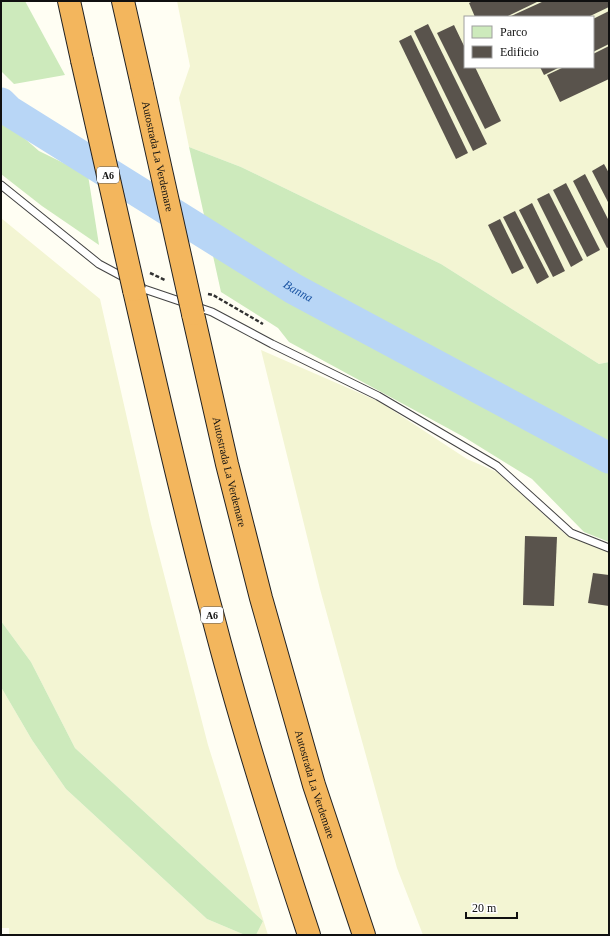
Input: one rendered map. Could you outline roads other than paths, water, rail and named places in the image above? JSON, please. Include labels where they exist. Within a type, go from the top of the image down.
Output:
[{"type":"highway","name":"A6","points":[[70,1],[134,290],[172,454],[212,614],[263,795],[309,935]]},
{"type":"highway","name":"Autostrada La Verdemare","points":[[123,1],[227,464],[261,598],[314,785],[364,935]]},
{"type":"lane","points":[[1,185],[99,264],[144,289],[212,312],[272,344],[378,396],[497,466],[571,533],[609,548]]},
{"type":"waterway","name":"Banna","points":[[1,103],[9,111],[294,289],[609,458]]}]
